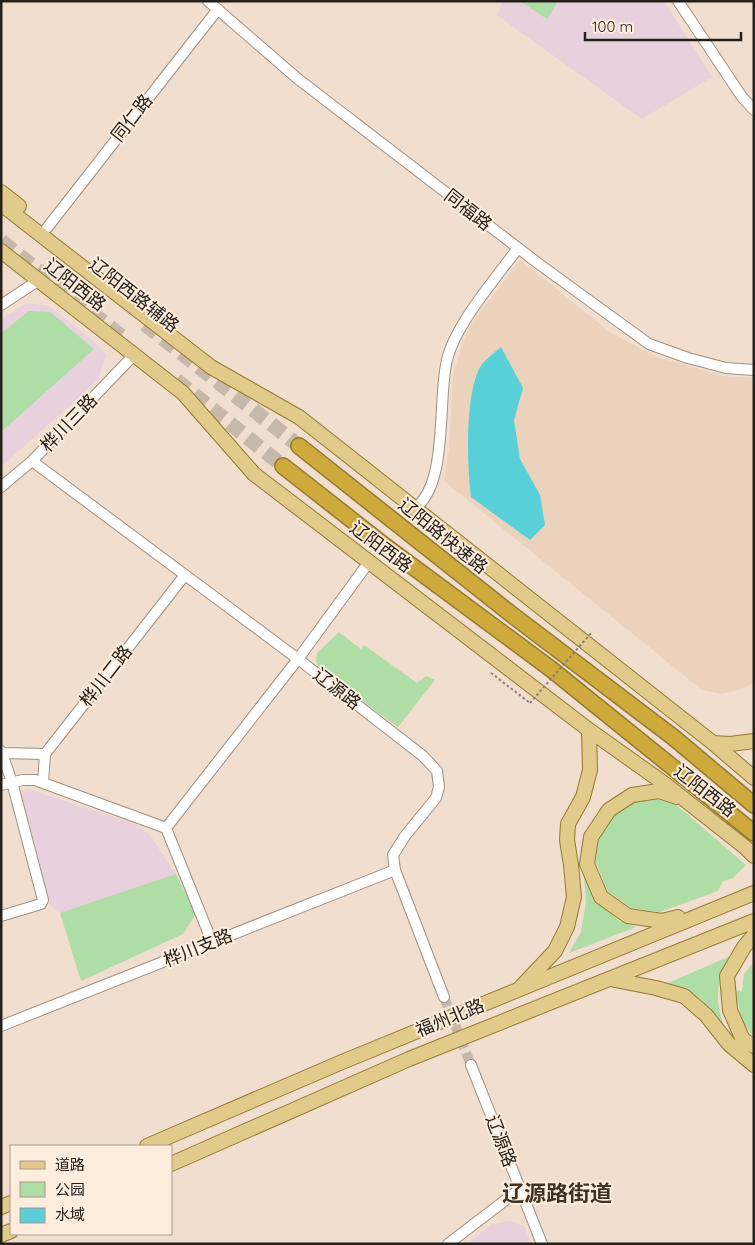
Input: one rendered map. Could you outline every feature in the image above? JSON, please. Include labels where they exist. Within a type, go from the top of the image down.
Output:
[{"type":"highway","name":"辽阳路快速路","points":[[299,446],[510,614],[565,654]]},
{"type":"highway","name":"辽阳西路","points":[[283,466],[393,552],[551,668],[754,833]]},
{"type":"highway","name":"辽阳西路","points":[[565,654],[673,737],[754,805]]},
{"type":"main road","points":[[1,192],[40,228]]},
{"type":"main road","name":"辽阳西路","points":[[1,204],[40,228],[211,367],[299,417],[713,743],[754,778]]},
{"type":"main road","name":"辽阳西路","points":[[1,251],[183,394],[254,474],[589,730],[686,800],[754,856]]},
{"type":"main road","points":[[517,990],[555,951],[567,927],[574,897],[566,840],[568,824],[583,797],[590,770],[589,730]]},
{"type":"main road","points":[[713,743],[730,744],[754,741]]},
{"type":"main road","points":[[686,800],[659,791],[632,795],[609,810],[591,837],[587,864],[601,897],[628,916],[662,922],[750,895]]},
{"type":"main road","name":"福州北路","points":[[150,1145],[342,1062],[750,895]]},
{"type":"main road","name":"福州北路","points":[[172,1164],[409,1059],[754,921]]},
{"type":"main road","points":[[754,935],[744,947],[727,976],[730,1010],[743,1040],[754,1046]]},
{"type":"main road","points":[[610,978],[684,996],[706,1015],[729,1044],[754,1065]]},
{"type":"street","name":"同福路","points":[[208,1],[298,79],[518,248],[649,344],[688,358],[726,368],[754,370]]},
{"type":"street","points":[[678,1],[742,97],[754,110]]},
{"type":"street","name":"同仁路","points":[[40,228],[218,9]]},
{"type":"street","points":[[414,509],[421,504],[432,486],[439,461],[442,391],[447,359],[459,330],[518,248]]},
{"type":"street","points":[[1,305],[40,280]]},
{"type":"street","name":"桦川三路","points":[[1,487],[32,461],[134,355]]},
{"type":"street","name":"辽源路","points":[[32,461],[298,659],[423,756],[437,771],[439,787],[436,798],[405,836],[393,855],[395,870],[444,997]]},
{"type":"street","points":[[166,828],[298,659],[369,562]]},
{"type":"street","name":"桦川二路","points":[[45,754],[185,575]]},
{"type":"street","points":[[1,916],[41,904],[44,900],[6,784],[2,752],[45,754],[43,783]]},
{"type":"street","points":[[6,784],[34,780],[166,828],[212,942]]},
{"type":"street","name":"桦川支路","points":[[1,1026],[395,870]]},
{"type":"street","name":"辽源路","points":[[471,1065],[542,1244]]},
{"type":"street","points":[[448,1244],[520,1189]]},
{"type":"path","points":[[491,673],[530,703],[592,632]]},
{"type":"shaded area","points":[[503,1],[664,1],[712,77],[642,119],[497,15]]},
{"type":"shaded area","points":[[520,260],[611,333],[657,357],[724,376],[754,378],[754,683],[742,689],[722,694],[702,690],[444,481],[449,448],[453,374],[463,342],[472,323]]},
{"type":"shaded area","points":[[27,303],[49,306],[89,337],[107,355],[97,381],[1,467],[1,319]]},
{"type":"shaded area","points":[[28,789],[135,824],[149,834],[176,874],[60,913],[51,907],[17,792]]},
{"type":"shaded area","points":[[509,1221],[524,1226],[531,1244],[466,1244],[492,1224]]},
{"type":"green space","points":[[522,1],[558,1],[547,19]]},
{"type":"green space","points":[[29,311],[50,312],[94,349],[1,432],[1,333]]},
{"type":"green space","points":[[339,632],[361,649],[364,645],[417,683],[426,676],[435,680],[398,727],[322,672],[316,661],[317,653]]},
{"type":"green space","points":[[657,796],[674,803],[746,865],[733,878],[723,881],[718,891],[660,912],[632,908],[608,892],[596,862],[598,840],[613,816],[634,801]]},
{"type":"green space","points":[[176,874],[196,914],[183,934],[81,981],[60,913]]},
{"type":"green space","points":[[584,877],[599,902],[619,921],[636,927],[569,953],[581,932],[586,902]]},
{"type":"green space","points":[[728,957],[718,991],[723,1025],[712,1010],[700,999],[668,983]]},
{"type":"green space","points":[[754,962],[754,1037],[741,1015],[736,990],[742,991],[744,974]]},
{"type":"water","points":[[501,347],[523,388],[514,420],[520,459],[540,495],[545,525],[530,540],[471,497],[468,432],[474,382],[481,366]]},
{"type":"tunnel","points":[[1,241],[121,336]]},
{"type":"tunnel","points":[[145,324],[299,446]]},
{"type":"tunnel","points":[[176,380],[283,466]]},
{"type":"tunnel","points":[[444,997],[471,1065]]},
{"type":"district","name":"辽源路街道","points":[[557,1193]]}]
